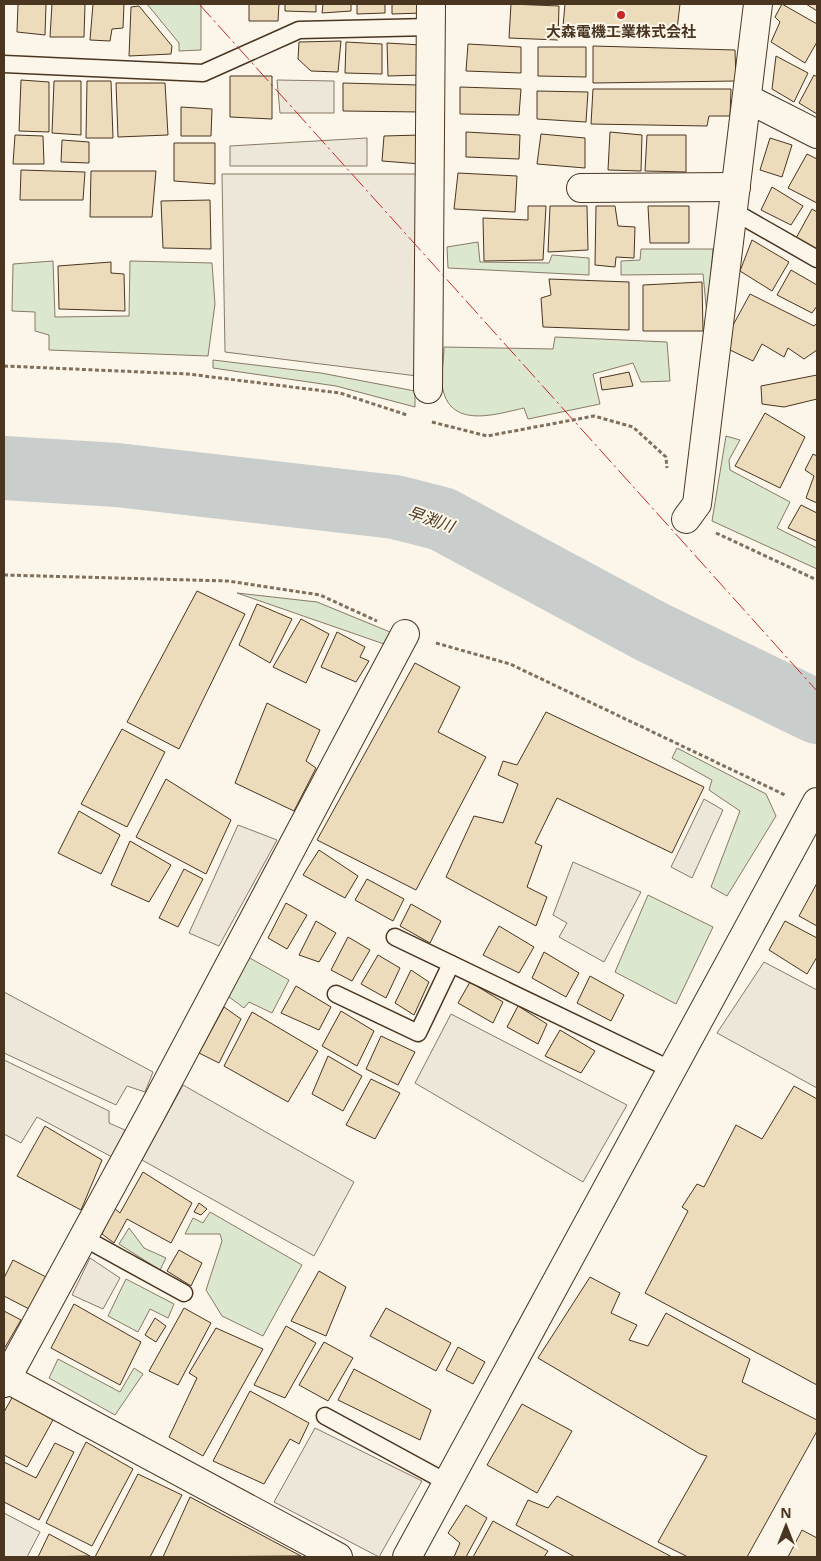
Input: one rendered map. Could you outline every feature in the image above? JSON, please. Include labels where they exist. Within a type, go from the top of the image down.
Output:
[{"type":"street","points":[[686,519],[697,504],[748,99],[758,4]]},
{"type":"street","points":[[428,389],[431,15]]},
{"type":"street","points":[[748,99],[817,134]]},
{"type":"street","points":[[581,188],[735,199]]},
{"type":"street","points":[[338,1557],[5,1380],[84,1238],[405,634]]},
{"type":"street","points":[[407,1557],[815,806]]},
{"type":"lane","points":[[4,64],[203,73],[299,30],[431,15]]},
{"type":"lane","points":[[735,199],[817,260]]},
{"type":"lane","points":[[395,937],[672,1070]]},
{"type":"lane","points":[[336,994],[418,1033],[451,964]]},
{"type":"lane","points":[[84,1238],[184,1293]]},
{"type":"lane","points":[[325,1416],[448,1483]]},
{"type":"path","points":[[4,366],[188,374],[340,393],[410,416]]},
{"type":"path","points":[[428,421],[487,436],[594,416],[633,427],[666,457],[667,476]]},
{"type":"path","points":[[686,519],[817,580]]},
{"type":"green space","points":[[147,4],[201,4],[201,50],[179,51],[179,43]]},
{"type":"green space","points":[[478,242],[480,262],[549,263],[552,255],[589,258],[589,275],[448,268],[447,247]]},
{"type":"green space","points":[[641,249],[713,249],[707,315],[703,274],[621,275],[621,261],[640,260]]},
{"type":"green space","points":[[53,261],[55,317],[129,316],[130,261],[212,263],[215,304],[208,356],[49,350],[49,335],[35,331],[35,312],[12,311],[13,264]]},
{"type":"green space","points":[[555,337],[667,342],[670,381],[641,382],[633,363],[593,374],[600,404],[528,419],[524,408],[477,416],[456,410],[448,402],[442,385],[444,347],[553,349]]},
{"type":"green space","points":[[213,360],[321,373],[415,391],[415,407],[336,386],[213,368]]},
{"type":"green space","points":[[726,436],[740,440],[729,460],[730,470],[790,502],[777,528],[817,548],[817,569],[712,521]]},
{"type":"green space","points":[[237,593],[317,602],[390,632],[384,644]]},
{"type":"green space","points":[[677,748],[766,794],[776,816],[727,896],[711,887],[740,811],[709,790],[712,780],[672,758]]},
{"type":"green space","points":[[648,895],[713,927],[676,1004],[615,972]]},
{"type":"green space","points":[[248,957],[289,980],[272,1013],[249,1002],[244,1008],[225,994]]},
{"type":"green space","points":[[210,1212],[302,1265],[263,1336],[222,1316],[206,1290],[222,1241],[220,1234],[185,1234],[193,1218],[203,1223]]},
{"type":"green space","points":[[129,1228],[144,1248],[166,1258],[160,1270],[119,1244]]},
{"type":"green space","points":[[126,1279],[174,1304],[168,1318],[150,1309],[138,1332],[108,1316]]},
{"type":"green space","points":[[58,1359],[120,1392],[134,1368],[143,1374],[115,1415],[49,1378]]},
{"type":"shaded area","points":[[277,80],[334,81],[334,113],[280,113]]},
{"type":"shaded area","points":[[367,138],[367,166],[230,166],[230,146]]},
{"type":"shaded area","points":[[222,174],[418,174],[417,376],[225,352]]},
{"type":"shaded area","points":[[704,799],[723,810],[692,878],[671,867]]},
{"type":"shaded area","points":[[238,825],[277,840],[219,946],[189,933]]},
{"type":"shaded area","points":[[573,862],[641,892],[604,962],[559,937],[567,923],[553,915]]},
{"type":"shaded area","points":[[764,962],[817,990],[817,1088],[717,1033]]},
{"type":"shaded area","points":[[4,992],[153,1072],[145,1092],[127,1086],[116,1105],[4,1053]]},
{"type":"shaded area","points":[[451,1014],[627,1105],[583,1182],[415,1083]]},
{"type":"shaded area","points":[[4,1060],[109,1111],[109,1123],[125,1130],[112,1157],[37,1117],[21,1143],[4,1134]]},
{"type":"shaded area","points":[[183,1085],[354,1182],[314,1256],[142,1160]]},
{"type":"shaded area","points":[[90,1258],[120,1278],[103,1309],[72,1295]]},
{"type":"shaded area","points":[[315,1428],[422,1481],[379,1557],[274,1502]]},
{"type":"shaded area","points":[[4,1513],[40,1532],[27,1557],[4,1557]]},
{"type":"building","points":[[18,4],[46,4],[45,35],[17,32]]},
{"type":"building","points":[[52,4],[85,4],[84,37],[50,37]]},
{"type":"building","points":[[93,4],[124,4],[123,28],[112,29],[110,41],[90,40]]},
{"type":"building","points":[[249,4],[279,4],[278,21],[249,21]]},
{"type":"building","points":[[285,4],[316,4],[316,12],[285,11]]},
{"type":"building","points":[[323,4],[351,4],[351,11],[322,13]]},
{"type":"building","points":[[357,4],[385,4],[385,13],[357,14]]},
{"type":"building","points":[[392,4],[423,4],[423,13],[392,14]]},
{"type":"building","points":[[511,4],[559,6],[558,40],[509,38]]},
{"type":"building","name":"大森電機工業株式会社","points":[[565,4],[680,4],[676,38],[563,26]]},
{"type":"building","points":[[782,4],[817,24],[817,42],[805,63],[771,42],[780,22],[775,17]]},
{"type":"building","points":[[806,4],[817,4],[817,11]]},
{"type":"building","points":[[139,6],[172,46],[171,54],[129,56],[131,7]]},
{"type":"building","points":[[341,41],[338,72],[311,71],[298,59],[299,42]]},
{"type":"building","points":[[346,42],[382,44],[382,74],[345,73]]},
{"type":"building","points":[[387,43],[421,45],[422,75],[388,76]]},
{"type":"building","points":[[468,44],[521,47],[521,73],[466,71]]},
{"type":"building","points":[[593,46],[735,50],[736,81],[593,83]]},
{"type":"building","points":[[538,47],[586,47],[586,77],[538,76]]},
{"type":"building","points":[[776,56],[808,73],[794,102],[772,89]]},
{"type":"building","points":[[814,75],[817,77],[817,114],[799,103]]},
{"type":"building","points":[[230,76],[272,76],[272,119],[230,117]]},
{"type":"building","points":[[21,80],[49,82],[49,132],[19,131]]},
{"type":"building","points":[[54,81],[81,81],[81,135],[52,133]]},
{"type":"building","points":[[87,81],[111,81],[113,138],[86,138]]},
{"type":"building","points":[[116,83],[165,83],[168,135],[118,137]]},
{"type":"building","points":[[343,83],[419,85],[421,112],[343,111]]},
{"type":"building","points":[[460,87],[521,89],[519,115],[460,114]]},
{"type":"building","points":[[593,89],[731,89],[730,116],[709,116],[707,126],[591,124]]},
{"type":"building","points":[[537,91],[588,92],[586,122],[537,119]]},
{"type":"building","points":[[181,107],[212,109],[211,136],[181,136]]},
{"type":"building","points":[[466,132],[520,135],[519,159],[466,157]]},
{"type":"building","points":[[610,132],[642,135],[641,171],[608,170]]},
{"type":"building","points":[[541,134],[585,138],[585,168],[537,164]]},
{"type":"building","points":[[15,135],[43,136],[44,164],[13,164]]},
{"type":"building","points":[[421,135],[421,164],[382,161],[384,136]]},
{"type":"building","points":[[647,135],[686,135],[686,172],[645,171]]},
{"type":"building","points":[[770,138],[792,145],[782,177],[760,170]]},
{"type":"building","points":[[62,140],[89,142],[89,163],[61,162]]},
{"type":"building","points":[[174,143],[215,143],[215,184],[174,181]]},
{"type":"building","points":[[807,154],[817,159],[817,203],[788,188]]},
{"type":"building","points":[[21,170],[85,172],[83,200],[20,200]]},
{"type":"building","points":[[91,171],[156,171],[152,217],[90,217]]},
{"type":"building","points":[[458,173],[517,176],[515,212],[454,209]]},
{"type":"building","points":[[772,187],[803,206],[791,225],[761,210]]},
{"type":"building","points":[[210,200],[211,249],[163,248],[161,201]]},
{"type":"building","points":[[528,206],[546,206],[543,260],[484,261],[483,218],[528,220]]},
{"type":"building","points":[[550,206],[587,206],[588,250],[548,252]]},
{"type":"building","points":[[596,206],[615,206],[618,226],[635,227],[634,258],[616,257],[615,267],[595,265]]},
{"type":"building","points":[[648,206],[689,206],[689,243],[650,243]]},
{"type":"building","points":[[812,209],[817,212],[817,252],[795,240]]},
{"type":"building","points":[[752,240],[789,262],[772,291],[740,271]]},
{"type":"building","points":[[111,262],[111,273],[124,274],[125,311],[59,309],[58,266]]},
{"type":"building","points":[[791,270],[817,285],[817,306],[812,313],[777,295]]},
{"type":"building","points":[[549,279],[629,282],[629,330],[543,327],[541,298],[551,295]]},
{"type":"building","points":[[702,282],[703,331],[643,331],[643,285]]},
{"type":"building","points":[[750,294],[814,326],[817,323],[817,350],[804,359],[788,348],[784,357],[762,344],[753,361],[730,350],[732,327]]},
{"type":"building","points":[[629,372],[633,386],[602,390],[600,378]]},
{"type":"building","points":[[817,375],[817,399],[784,407],[762,404],[761,386]]},
{"type":"building","points":[[765,413],[805,437],[780,488],[735,466]]},
{"type":"building","points":[[813,454],[817,456],[817,503],[806,498],[814,476],[805,470]]},
{"type":"building","points":[[801,505],[817,513],[817,541],[788,528]]},
{"type":"building","points":[[197,591],[245,614],[179,749],[127,722]]},
{"type":"building","points":[[257,604],[292,619],[270,663],[239,645]]},
{"type":"building","points":[[301,619],[329,634],[306,683],[273,667]]},
{"type":"building","points":[[337,632],[365,647],[360,657],[369,661],[356,682],[321,667]]},
{"type":"building","points":[[415,663],[460,687],[438,732],[486,757],[416,890],[317,840]]},
{"type":"building","points":[[267,703],[320,730],[306,761],[316,768],[294,811],[235,783]]},
{"type":"building","points":[[546,712],[704,787],[672,853],[557,798],[535,843],[542,846],[527,887],[547,897],[536,926],[446,877],[474,816],[503,823],[518,784],[498,775],[503,761],[517,765]]},
{"type":"building","points":[[122,729],[165,752],[127,827],[81,804]]},
{"type":"building","points":[[166,779],[231,820],[206,874],[136,837]]},
{"type":"building","points":[[79,811],[120,835],[101,874],[58,853]]},
{"type":"building","points":[[130,841],[171,865],[149,902],[111,885]]},
{"type":"building","points":[[319,850],[358,876],[345,898],[303,875]]},
{"type":"building","points":[[184,869],[203,879],[178,927],[159,918]]},
{"type":"building","points":[[367,879],[404,899],[393,921],[355,900]]},
{"type":"building","points":[[817,883],[817,926],[799,916]]},
{"type":"building","points":[[286,903],[307,915],[287,949],[268,938]]},
{"type":"building","points":[[411,904],[441,921],[430,943],[400,926]]},
{"type":"building","points":[[316,921],[336,933],[319,962],[299,955]]},
{"type":"building","points":[[785,921],[817,938],[817,957],[807,974],[769,950]]},
{"type":"building","points":[[499,926],[534,947],[519,973],[483,955]]},
{"type":"building","points":[[348,937],[370,950],[352,981],[331,970]]},
{"type":"building","points":[[544,952],[579,973],[566,997],[532,978]]},
{"type":"building","points":[[378,955],[400,968],[386,998],[361,984]]},
{"type":"building","points":[[411,970],[429,982],[414,1015],[395,1003]]},
{"type":"building","points":[[590,976],[624,995],[611,1021],[577,1003]]},
{"type":"building","points":[[470,982],[503,1002],[493,1023],[458,1003]]},
{"type":"building","points":[[296,986],[331,1007],[319,1030],[281,1013]]},
{"type":"building","points":[[518,1006],[547,1024],[538,1044],[507,1027]]},
{"type":"building","points":[[224,1007],[241,1019],[219,1063],[199,1053]]},
{"type":"building","points":[[341,1011],[374,1031],[357,1066],[322,1046]]},
{"type":"building","points":[[252,1012],[318,1051],[288,1102],[224,1066]]},
{"type":"building","points":[[560,1030],[595,1051],[581,1073],[545,1056]]},
{"type":"building","points":[[381,1036],[415,1052],[398,1085],[366,1069]]},
{"type":"building","points":[[328,1056],[362,1076],[343,1111],[312,1094]]},
{"type":"building","points":[[371,1079],[400,1093],[375,1139],[346,1125]]},
{"type":"building","points":[[794,1086],[817,1099],[817,1385],[645,1293],[688,1211],[682,1207],[697,1184],[704,1187],[736,1125],[762,1139]]},
{"type":"building","points":[[45,1126],[102,1160],[81,1210],[17,1176]]},
{"type":"building","points":[[143,1172],[192,1203],[171,1243],[127,1219],[114,1243],[102,1234],[114,1208],[120,1213]]},
{"type":"building","points":[[199,1203],[207,1209],[201,1215],[194,1212]]},
{"type":"building","points":[[179,1250],[202,1263],[191,1286],[167,1271]]},
{"type":"building","points":[[13,1260],[48,1278],[29,1309],[4,1296],[4,1278]]},
{"type":"building","points":[[319,1271],[346,1287],[326,1336],[291,1321]]},
{"type":"building","points":[[590,1277],[620,1293],[611,1313],[637,1325],[629,1340],[648,1346],[666,1313],[750,1359],[742,1382],[817,1420],[817,1431],[747,1557],[688,1557],[658,1542],[707,1456],[700,1454],[538,1358]]},
{"type":"building","points":[[74,1304],[141,1342],[120,1385],[51,1348]]},
{"type":"building","points":[[184,1308],[211,1323],[178,1385],[149,1371]]},
{"type":"building","points":[[386,1308],[451,1343],[436,1371],[370,1336]]},
{"type":"building","points":[[4,1311],[21,1320],[4,1349]]},
{"type":"building","points":[[155,1318],[166,1326],[156,1342],[145,1335]]},
{"type":"building","points":[[286,1326],[316,1343],[285,1398],[254,1385]]},
{"type":"building","points":[[216,1328],[263,1349],[203,1456],[169,1437],[197,1378],[189,1373]]},
{"type":"building","points":[[324,1342],[353,1358],[328,1401],[299,1385]]},
{"type":"building","points":[[458,1347],[485,1362],[473,1384],[446,1370]]},
{"type":"building","points":[[354,1369],[431,1410],[420,1440],[338,1400]]},
{"type":"building","points":[[250,1391],[309,1423],[299,1444],[290,1439],[264,1484],[213,1461]]},
{"type":"building","points":[[13,1396],[53,1420],[27,1467],[4,1455],[4,1412]]},
{"type":"building","points":[[522,1404],[572,1431],[537,1493],[487,1465]]},
{"type":"building","points":[[86,1442],[133,1469],[92,1546],[46,1523]]},
{"type":"building","points":[[55,1443],[74,1452],[39,1520],[4,1502],[4,1462],[36,1478]]},
{"type":"building","points":[[138,1474],[182,1495],[150,1557],[95,1557]]},
{"type":"building","points":[[557,1496],[672,1557],[575,1557],[516,1525],[528,1500],[548,1508]]},
{"type":"building","points":[[190,1497],[301,1556],[163,1557]]},
{"type":"building","points":[[466,1505],[487,1518],[466,1557],[454,1557],[460,1543],[448,1533]]},
{"type":"building","points":[[493,1521],[548,1551],[544,1557],[473,1557]]},
{"type":"building","points":[[802,1530],[817,1538],[817,1557],[788,1557]]},
{"type":"building","points":[[49,1534],[90,1556],[38,1557]]},
{"type":"waterway","name":"早渕川","points":[[4,468],[117,475],[395,507],[442,519],[652,632],[817,712]]},
{"type":"power","points":[[199,4],[817,691]]},
{"type":"place","name":"大森電機工業株式会社","points":[[621,15]]}]
